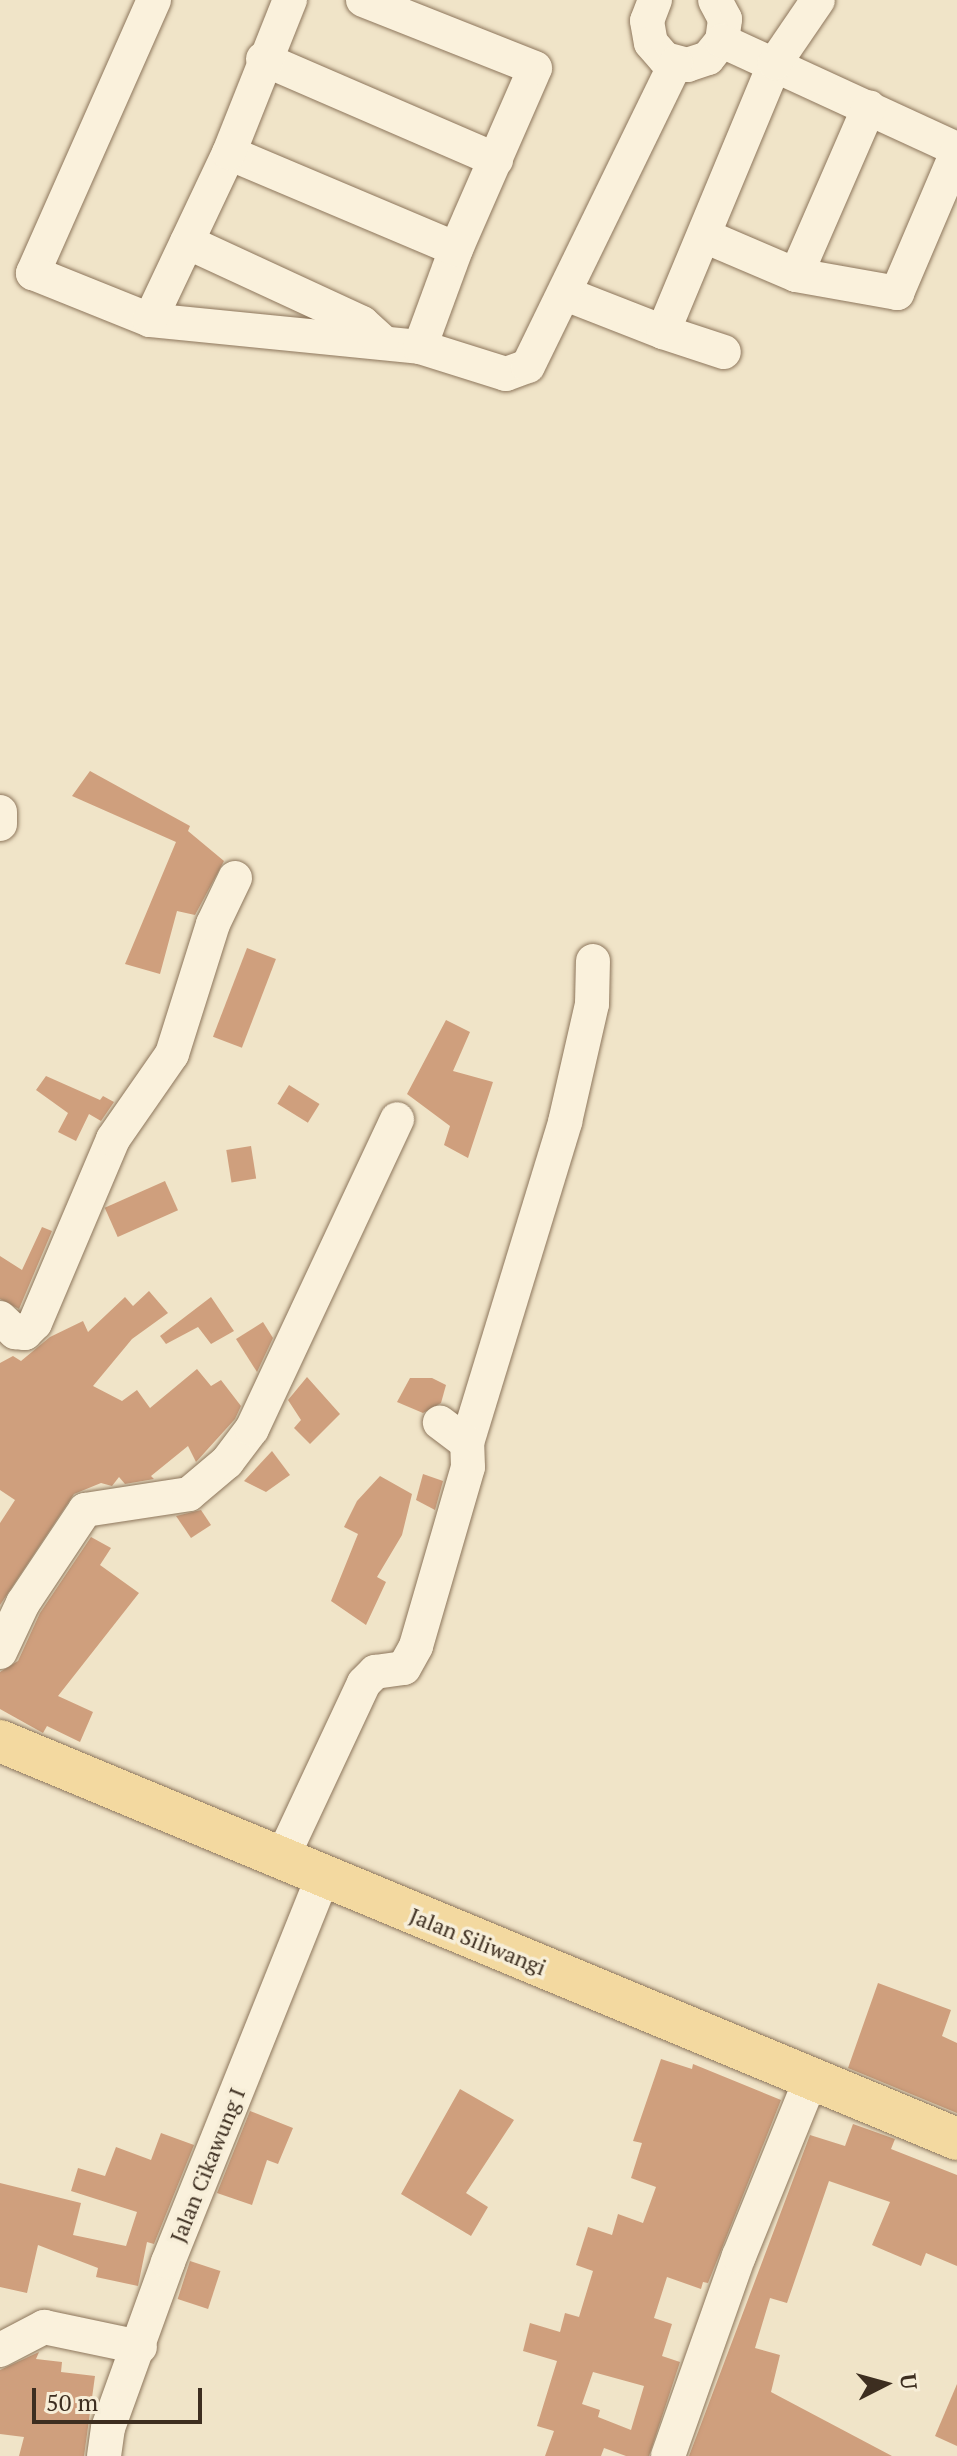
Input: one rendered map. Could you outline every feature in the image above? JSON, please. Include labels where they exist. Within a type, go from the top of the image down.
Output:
[{"type":"main road","name":"Jalan Siliwangi","points":[[0,1741],[957,2139]]},
{"type":"street","points":[[154,0],[33,273],[150,320],[420,347],[506,374],[528,366],[566,294],[676,63]]},
{"type":"street","points":[[150,320],[229,153],[263,59],[290,0]]},
{"type":"street","points":[[363,0],[535,68],[456,249],[420,347]]},
{"type":"street","points":[[644,3],[651,43],[676,63],[708,58],[722,41],[725,19],[715,0]]},
{"type":"street","points":[[663,332],[707,237],[775,63],[818,0]]},
{"type":"street","points":[[707,237],[796,275],[897,293],[957,150],[722,41]]},
{"type":"street","points":[[263,59],[496,160]]},
{"type":"street","points":[[796,275],[869,107]]},
{"type":"street","points":[[229,153],[456,249]]},
{"type":"street","points":[[187,242],[362,323],[385,343]]},
{"type":"street","points":[[566,294],[724,352]]},
{"type":"street","points":[[0,812],[0,824]]},
{"type":"street","points":[[0,1318],[15,1332],[25,1333],[35,1323],[118,1130],[172,1054],[213,924],[235,878]]},
{"type":"street","points":[[282,1858],[364,1683],[375,1672],[404,1668],[410,1661],[468,1467],[454,1433],[565,1122],[592,1004],[593,961]]},
{"type":"street","points":[[0,1652],[12,1596],[85,1510],[189,1494],[227,1462],[252,1429],[294,1345],[397,1119]]},
{"type":"street","name":"Jalan Cikawung I","points":[[104,2456],[108,2428],[140,2347],[168,2262],[323,1877]]},
{"type":"street","points":[[668,2456],[739,2256],[811,2079]]},
{"type":"street","points":[[0,2350],[44,2327],[140,2347]]},
{"type":"building","points":[[90,771],[190,826],[188,831],[224,861],[195,915],[177,911],[160,974],[125,964],[176,842],[72,796]]},
{"type":"building","points":[[247,948],[276,959],[242,1048],[213,1037]]},
{"type":"building","points":[[446,1020],[470,1032],[453,1071],[493,1082],[468,1158],[444,1145],[450,1126],[407,1094]]},
{"type":"building","points":[[46,1076],[100,1100],[103,1096],[114,1102],[101,1121],[89,1114],[76,1141],[58,1132],[68,1113],[36,1090]]},
{"type":"building","points":[[289,1085],[320,1104],[308,1123],[277,1104]]},
{"type":"building","points":[[251,1146],[256,1179],[231,1183],[226,1150]]},
{"type":"building","points":[[165,1181],[178,1210],[118,1237],[105,1208]]},
{"type":"building","points":[[42,1227],[52,1231],[19,1309],[0,1299],[0,1256],[22,1270]]},
{"type":"building","points":[[149,1291],[168,1313],[132,1339],[93,1386],[122,1401],[137,1390],[150,1408],[197,1369],[211,1386],[221,1380],[241,1406],[235,1419],[196,1462],[188,1446],[151,1476],[154,1479],[125,1484],[119,1477],[112,1486],[101,1483],[74,1494],[0,1605],[0,1523],[15,1500],[0,1490],[0,1363],[13,1356],[21,1361],[50,1337],[83,1321],[88,1332],[125,1297],[133,1306]]},
{"type":"building","points":[[211,1297],[234,1331],[211,1344],[198,1327],[166,1344],[160,1336]]},
{"type":"building","points":[[263,1322],[273,1338],[257,1372],[236,1339]]},
{"type":"building","points":[[307,1377],[340,1414],[310,1444],[294,1428],[301,1420],[288,1400]]},
{"type":"building","points":[[410,1378],[432,1378],[446,1385],[441,1403],[423,1413],[397,1402]]},
{"type":"building","points":[[272,1451],[290,1475],[266,1492],[244,1481]]},
{"type":"building","points":[[423,1474],[443,1481],[435,1510],[416,1500]]},
{"type":"building","points":[[380,1476],[412,1494],[402,1535],[377,1577],[386,1582],[366,1625],[331,1601],[358,1534],[344,1527],[357,1501]]},
{"type":"building","points":[[201,1510],[211,1525],[191,1538],[176,1516]]},
{"type":"building","points":[[91,1537],[111,1548],[100,1565],[139,1593],[58,1696],[93,1712],[80,1742],[47,1726],[43,1733],[0,1709],[0,1672],[18,1661],[40,1613]]},
{"type":"building","points":[[878,1983],[951,2010],[942,2036],[957,2043],[957,2113],[848,2068]]},
{"type":"building","points":[[661,2059],[692,2069],[693,2064],[781,2100],[708,2283],[703,2282],[701,2289],[667,2277],[654,2318],[672,2324],[662,2356],[680,2362],[649,2456],[626,2456],[604,2448],[601,2456],[545,2456],[554,2431],[537,2426],[557,2361],[523,2351],[530,2323],[560,2332],[565,2313],[579,2317],[593,2271],[576,2265],[588,2227],[612,2235],[618,2214],[643,2223],[656,2187],[631,2178],[642,2143],[633,2141]],"holes":[[[593,2372],[644,2386],[631,2430],[598,2417],[600,2410],[582,2404]]]},
{"type":"building","points":[[460,2089],[514,2120],[466,2193],[488,2207],[471,2236],[401,2194]]},
{"type":"building","points":[[250,2111],[293,2128],[278,2164],[267,2160],[252,2205],[217,2193]]},
{"type":"building","points":[[853,2124],[895,2139],[891,2149],[957,2175],[957,2266],[926,2253],[921,2266],[872,2245],[890,2202],[829,2181],[787,2303],[770,2298],[755,2348],[780,2355],[771,2392],[892,2456],[689,2456],[810,2135],[845,2146]]},
{"type":"building","points":[[161,2133],[194,2145],[154,2244],[147,2242],[138,2286],[96,2277],[98,2268],[38,2245],[27,2293],[0,2287],[0,2183],[81,2203],[73,2235],[126,2246],[137,2212],[71,2191],[78,2168],[105,2176],[116,2147],[151,2160]]},
{"type":"building","points":[[190,2261],[220,2271],[208,2309],[178,2299]]},
{"type":"building","points":[[39,2352],[36,2359],[62,2362],[61,2372],[95,2376],[84,2456],[19,2456],[24,2437],[0,2434],[0,2370]]},
{"type":"building","points":[[957,2384],[957,2446],[935,2436]]}]
